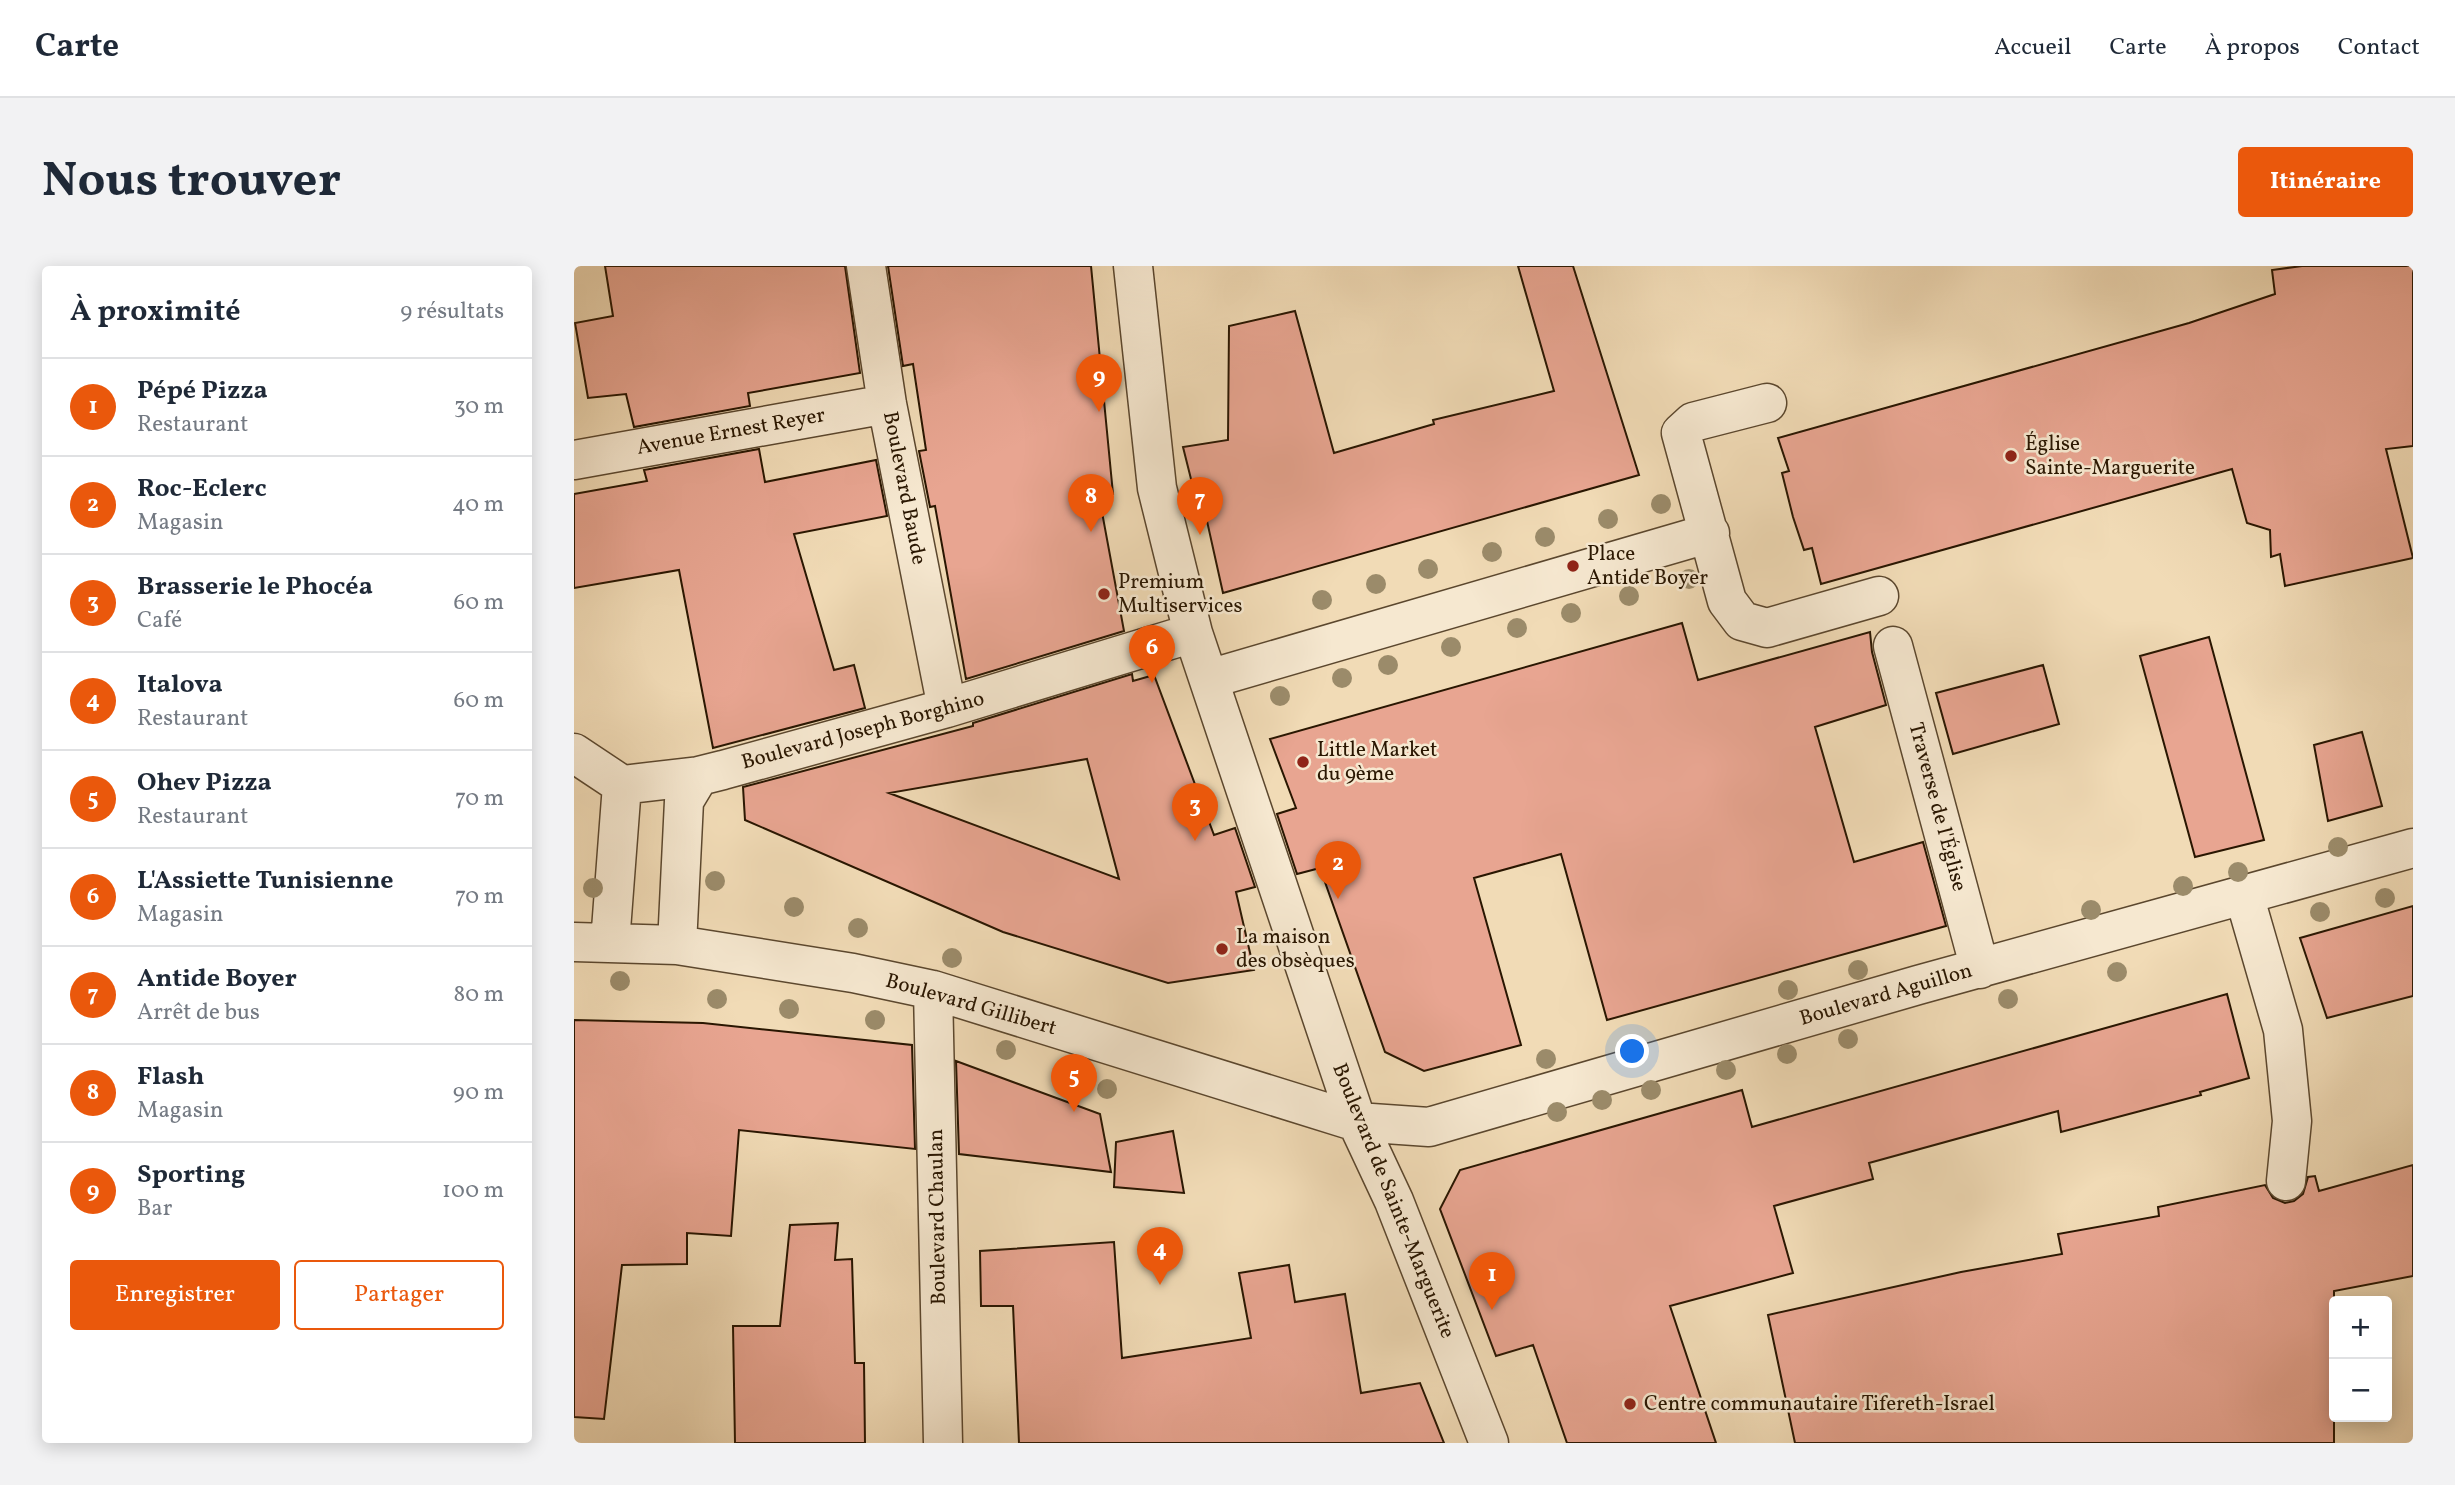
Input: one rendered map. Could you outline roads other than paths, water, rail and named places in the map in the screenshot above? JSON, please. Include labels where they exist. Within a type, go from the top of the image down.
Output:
[{"type":"street","name":"Boulevard Baude","points":[[866,266],[887,404],[947,708]]},
{"type":"street","name":"Boulevard de Sainte-Marguerite","points":[[1133,266],[1157,488],[1193,633],[1357,1122],[1394,1201],[1489,1443]]},
{"type":"street","points":[[1767,403],[1693,422],[1681,433],[1727,601],[1742,621],[1767,628],[1879,596]]},
{"type":"street","name":"Avenue Ernest Reyer","points":[[574,460],[887,404]]},
{"type":"street","points":[[1209,679],[1710,533]]},
{"type":"street","name":"Boulevard Joseph Borghino","points":[[622,785],[699,776],[947,708],[1193,633]]},
{"type":"street","name":"Traverse de l'Église","points":[[1893,646],[1980,969]]},
{"type":"street","points":[[574,753],[622,785],[592,943]]},
{"type":"street","points":[[677,945],[684,801],[699,776]]},
{"type":"street","name":"Boulevard Aguillon","points":[[1357,1122],[1429,1127],[2413,848]]},
{"type":"street","points":[[2244,895],[2283,1030],[2292,1121],[2286,1181]]},
{"type":"street","name":"Boulevard Gillibert","points":[[592,943],[677,945],[853,973],[933,990],[1357,1122]]},
{"type":"street","name":"Boulevard Chaulan","points":[[933,990],[943,1443]]},
{"type":"place","name":"Sporting","points":[[1099,412]]},
{"type":"place","name":"Église Sainte-Marguerite","points":[[2011,456]]},
{"type":"place","name":"Flash","points":[[1091,532]]},
{"type":"place","name":"Antide Boyer","points":[[1200,535]]},
{"type":"place","name":"Place Antide Boyer","points":[[1573,566]]},
{"type":"place","name":"Premium Multiservices","points":[[1104,594]]},
{"type":"place","name":"L'Assiette Tunisienne","points":[[1152,683]]},
{"type":"place","name":"Little Market du 9ème","points":[[1303,762]]},
{"type":"place","name":"Brasserie le Phocéa","points":[[1195,841]]},
{"type":"place","name":"Roc-Eclerc","points":[[1338,899]]},
{"type":"place","name":"La maison des obsèques","points":[[1222,949]]},
{"type":"place","name":"Ohev Pizza","points":[[1074,1112]]},
{"type":"place","name":"Italova","points":[[1160,1285]]},
{"type":"place","name":"Pépé Pizza","points":[[1492,1310]]},
{"type":"place","name":"Centre communautaire Tifereth-Israel","points":[[1630,1404]]}]
